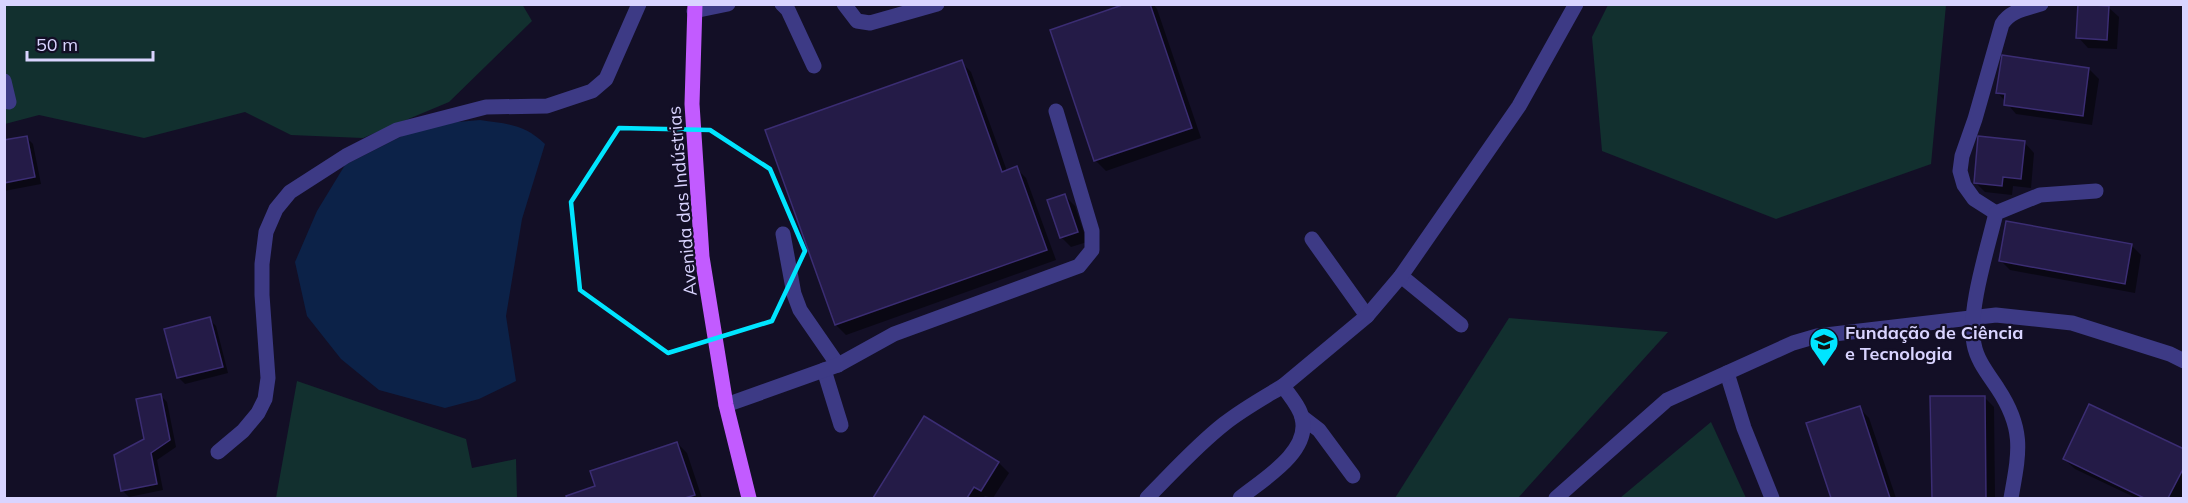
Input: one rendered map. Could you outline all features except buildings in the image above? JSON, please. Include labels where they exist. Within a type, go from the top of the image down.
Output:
[{"type":"main road","name":"Avenida das Indústrias","points":[[695,8],[692,104],[702,257],[726,405],[749,498]]},
{"type":"street","points":[[218,452],[243,431],[258,413],[265,399],[268,378],[262,264],[267,232],[276,209],[290,192],[346,156],[397,130],[486,107],[547,106],[592,91],[606,79],[639,4]]},
{"type":"street","points":[[695,8],[728,4]]},
{"type":"street","points":[[782,4],[788,10],[814,66]]},
{"type":"street","points":[[843,4],[856,21],[870,22],[937,4]]},
{"type":"street","points":[[1147,498],[1222,425],[1283,386],[1367,316],[1401,276],[1519,106],[1576,4]]},
{"type":"street","points":[[1996,213],[1974,199],[1964,185],[1960,171],[1962,156],[2002,24],[2014,12],[2041,4]]},
{"type":"street","points":[[4,81],[9,102]]},
{"type":"street","points":[[726,405],[831,368],[894,334],[1079,266],[1092,250],[1092,231],[1056,111]]},
{"type":"street","points":[[1996,213],[2040,195],[2096,191]]},
{"type":"street","points":[[1996,213],[1972,318],[1973,343],[1977,357],[2007,403],[2016,426],[2020,450],[2011,498]]},
{"type":"street","points":[[783,234],[794,294],[831,368],[841,425]]},
{"type":"street","points":[[1312,239],[1367,316]]},
{"type":"street","points":[[1401,276],[1461,325]]},
{"type":"street","points":[[1556,498],[1667,400],[1793,343],[1817,336],[1996,315],[2072,323],[2170,354],[2184,361]]},
{"type":"street","points":[[1727,373],[1744,428],[1772,498]]},
{"type":"street","points":[[1283,386],[1302,417],[1318,430],[1353,476]]},
{"type":"street","points":[[1240,498],[1295,453],[1303,435],[1302,417]]},
{"type":"highlighted area","points":[[619,128],[710,130],[770,169],[805,251],[772,321],[668,353],[580,290],[571,202]]},
{"type":"green space","points":[[522,4],[532,21],[449,102],[363,138],[291,135],[245,112],[144,138],[39,115],[5,124],[4,5]]},
{"type":"green space","points":[[1608,5],[1946,5],[1931,164],[1776,219],[1602,151],[1592,37]]},
{"type":"green space","points":[[1509,318],[1668,332],[1518,498],[1395,498]]},
{"type":"green space","points":[[297,381],[466,439],[472,468],[516,459],[517,498],[276,498]]},
{"type":"green space","points":[[1711,422],[1746,498],[1620,498]]},
{"type":"water","points":[[480,120],[522,129],[530,132],[545,144],[522,219],[506,316],[516,381],[479,399],[445,408],[379,390],[341,359],[307,316],[295,262],[317,211],[345,165],[406,134],[446,123]]},
{"type":"place","name":"Fundação de Ciência e Tecnologia","points":[[1824,368]]}]
